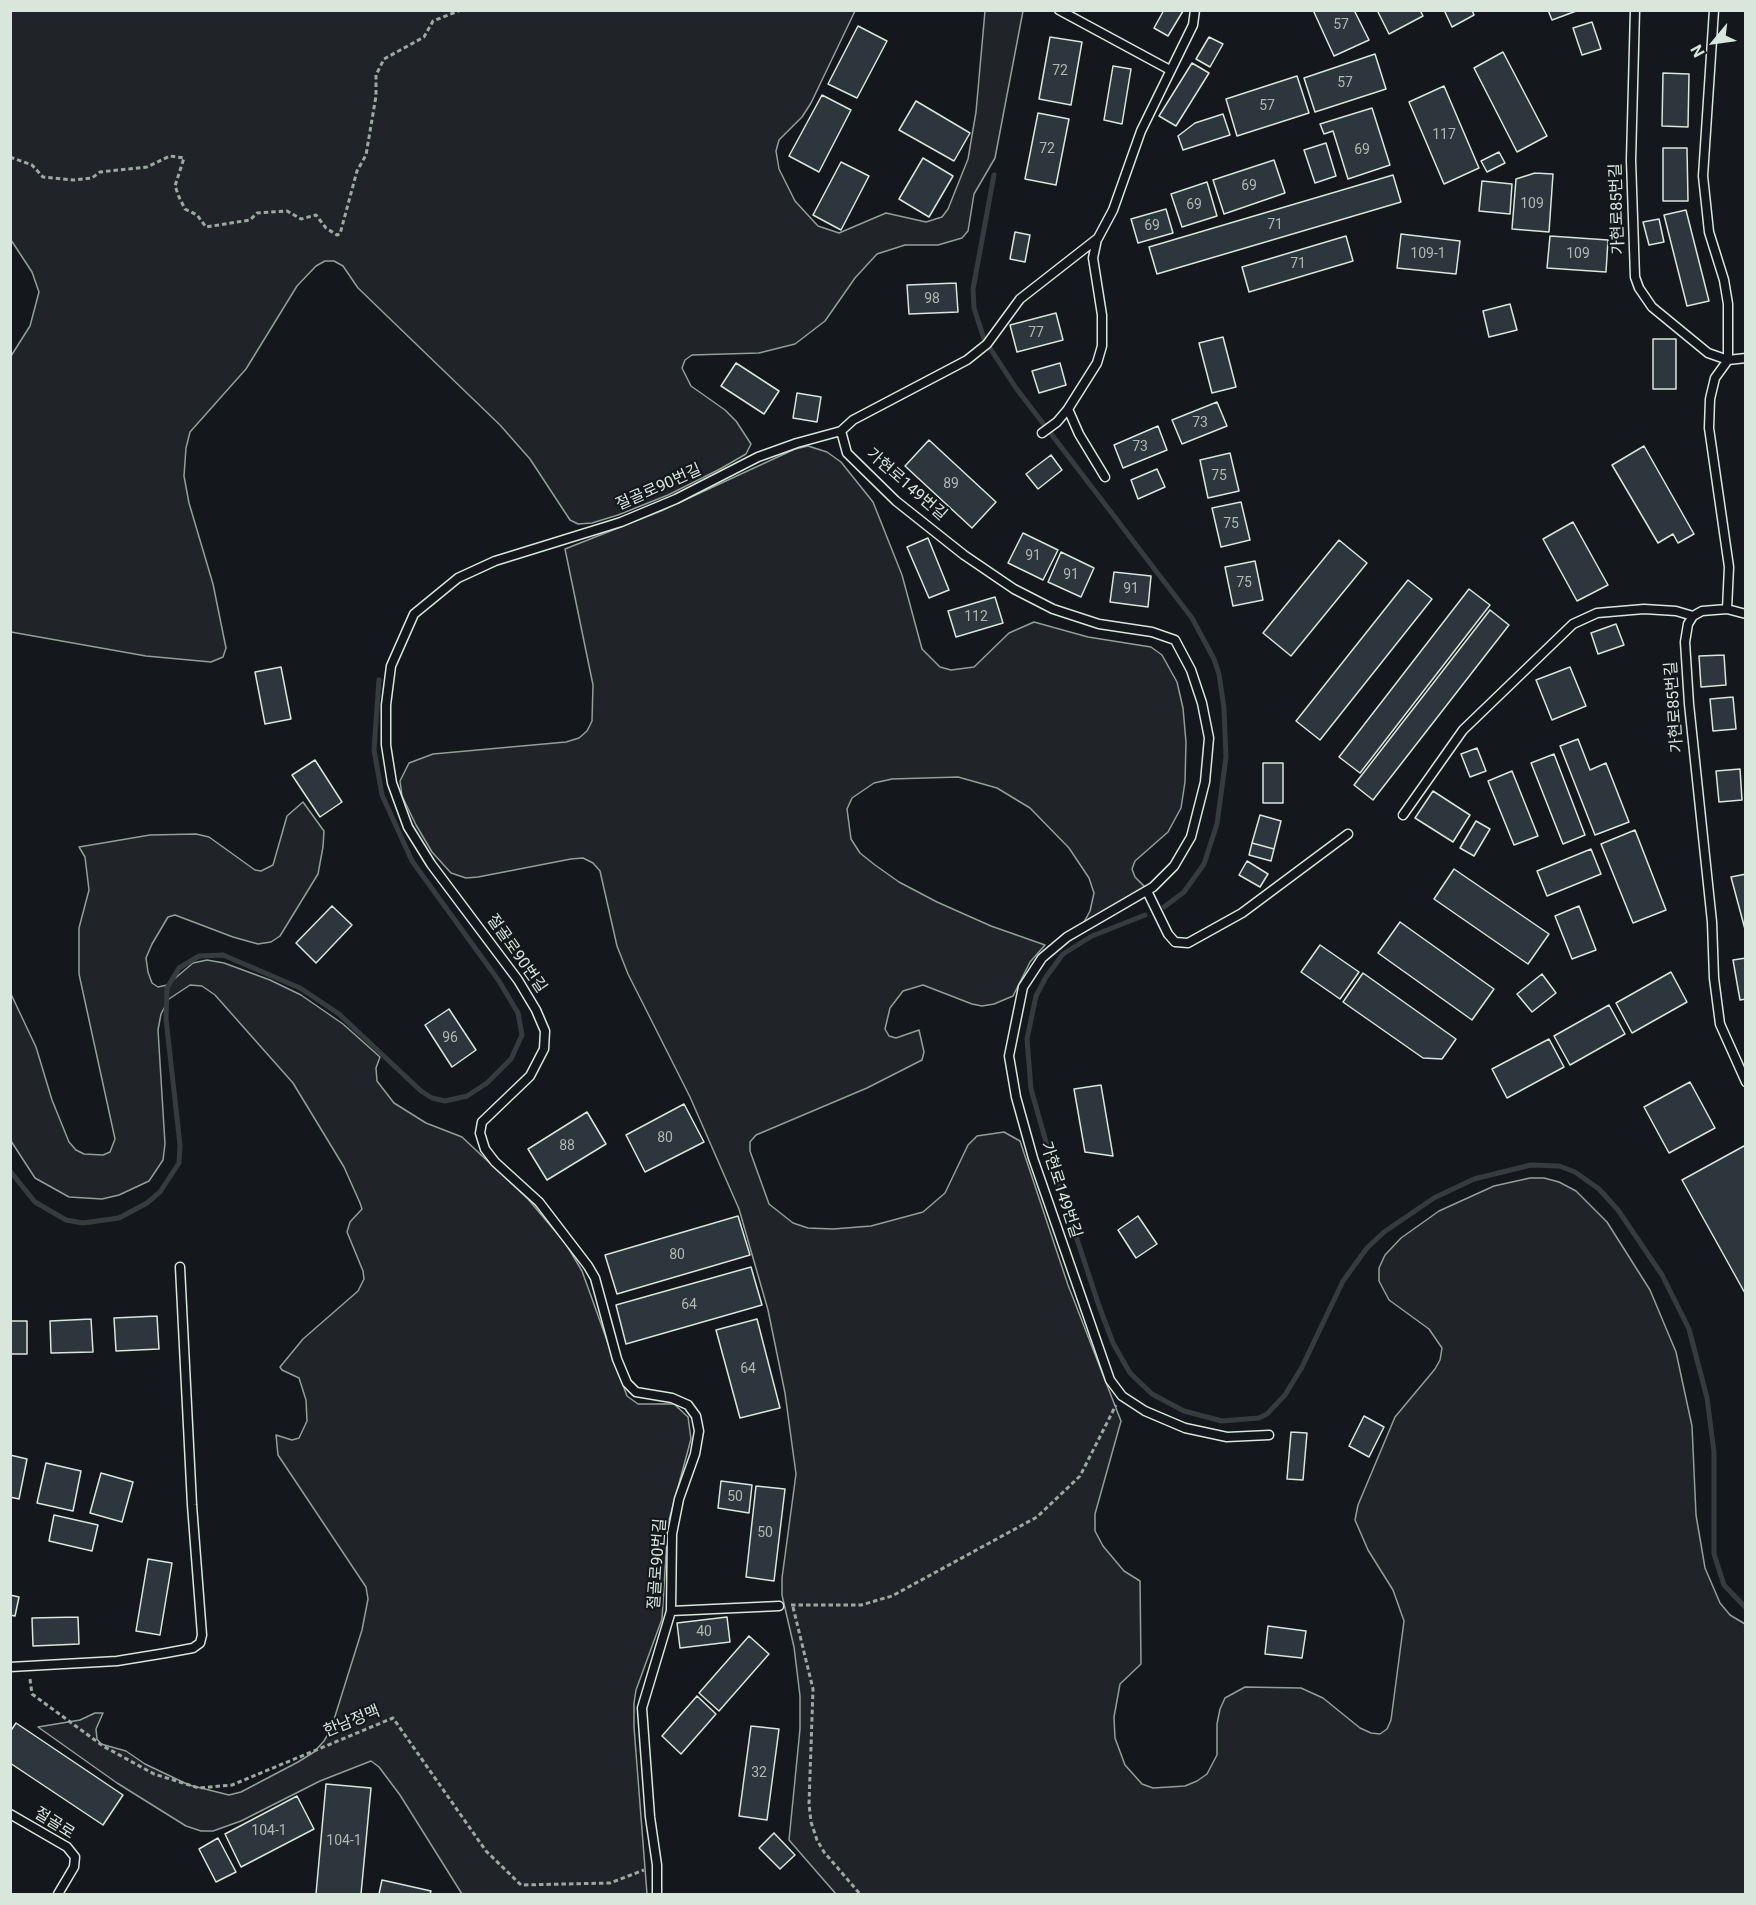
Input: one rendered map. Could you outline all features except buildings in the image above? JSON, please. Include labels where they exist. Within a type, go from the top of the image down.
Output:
[{"type":"lane","points":[[1059,10],[1170,70]]},
{"type":"lane","points":[[1042,433],[1057,422],[1068,409],[1097,363],[1102,346],[1102,315],[1093,258],[1098,238],[1113,210],[1128,163],[1193,25],[1195,10]]},
{"type":"lane","name":"가현로85번길","points":[[1635,10],[1631,160],[1635,277],[1639,288],[1652,306],[1707,353],[1728,360],[1746,358]]},
{"type":"lane","points":[[1714,10],[1703,176],[1709,232],[1724,280],[1728,304],[1728,360],[1715,378],[1710,399],[1709,428],[1729,567],[1727,609]]},
{"type":"lane","points":[[841,431],[853,420],[967,360],[987,344],[1020,299],[1043,278],[1076,258],[1098,238]]},
{"type":"lane","points":[[1068,409],[1078,434],[1105,477]]},
{"type":"lane","name":"가현로149번길","points":[[841,431],[847,453],[896,501],[964,555],[1014,589],[1053,609],[1099,624],[1152,632],[1175,640],[1191,670],[1202,703],[1209,738],[1206,782],[1191,837],[1174,866],[1147,891],[1067,937],[1042,958],[1023,987],[1010,1056],[1016,1097],[1050,1210],[1110,1380],[1122,1396],[1145,1411],[1185,1428],[1227,1437],[1269,1435]]},
{"type":"lane","name":"절골로90번길","points":[[657,1894],[657,1865],[650,1817],[642,1708],[671,1611],[672,1534],[679,1499],[695,1454],[699,1431],[696,1416],[687,1405],[672,1398],[636,1392],[627,1383],[617,1359],[595,1278],[588,1266],[538,1202],[484,1149],[480,1133],[482,1122],[530,1076],[544,1049],[544,1031],[536,1010],[518,980],[431,864],[408,827],[392,783],[386,745],[386,705],[391,666],[414,614],[458,578],[495,561],[621,522],[676,499],[758,457],[797,442],[841,431]]},
{"type":"lane","points":[[1403,815],[1463,730],[1574,624],[1597,614],[1644,609],[1676,611],[1693,616],[1702,611],[1727,609],[1746,614]]},
{"type":"lane","name":"가현로85번길","points":[[1693,616],[1688,624],[1686,671],[1712,922],[1714,978],[1720,1024],[1746,1082]]},
{"type":"lane","points":[[1147,891],[1168,934],[1175,942],[1188,943],[1242,913],[1348,834]]},
{"type":"lane","points":[[10,1667],[117,1661],[194,1648],[200,1643],[202,1635],[192,1505],[180,1267]]},
{"type":"lane","points":[[671,1611],[779,1606]]},
{"type":"lane","name":"절골로","points":[[10,1814],[67,1847],[75,1857],[74,1867],[58,1894]]},
{"type":"path","points":[[10,157],[32,165],[44,177],[74,180],[92,178],[100,172],[147,167],[170,156],[184,158],[175,186],[185,209],[197,216],[206,227],[250,220],[257,213],[287,211],[301,219],[316,214],[326,228],[337,235],[340,234],[357,171],[366,155],[376,96],[376,75],[384,59],[424,37],[433,21],[461,10]]},
{"type":"path","points":[[779,1606],[861,1605],[892,1596],[1037,1517],[1080,1476],[1122,1396]]},
{"type":"path","points":[[792,1605],[813,1689],[809,1804],[811,1822],[824,1852],[860,1894]]},
{"type":"path","name":"한남정맥","points":[[29,1667],[32,1695],[103,1746],[154,1774],[183,1785],[216,1788],[232,1785],[393,1718],[486,1851],[521,1885],[610,1882],[657,1865]]},
{"type":"shaded area","points":[[11,10],[855,11],[811,103],[802,117],[779,140],[776,151],[779,169],[795,201],[818,226],[839,233],[886,213],[926,222],[942,217],[948,209],[968,159],[976,112],[985,11],[1023,11],[995,158],[974,194],[968,231],[962,238],[938,245],[905,245],[877,254],[855,278],[825,321],[795,344],[759,353],[692,355],[685,360],[682,368],[691,386],[725,410],[736,421],[751,444],[746,454],[720,469],[668,495],[618,515],[592,523],[578,524],[570,520],[530,459],[500,425],[358,288],[343,266],[334,261],[325,261],[316,266],[297,286],[246,369],[190,432],[186,448],[184,476],[189,503],[213,584],[226,648],[223,657],[211,662],[146,656],[11,632],[11,356],[30,326],[39,292],[32,272],[11,240]]},
{"type":"shaded area","points":[[808,446],[827,452],[841,462],[873,502],[902,575],[922,649],[940,667],[951,670],[974,667],[1009,633],[1034,622],[1088,637],[1151,647],[1162,655],[1177,682],[1183,708],[1186,742],[1185,782],[1181,808],[1168,832],[1135,861],[1132,869],[1135,877],[1145,887],[1095,920],[1084,922],[1090,911],[1094,893],[1089,878],[1069,848],[1030,808],[997,788],[958,777],[892,779],[874,783],[852,798],[847,809],[851,839],[860,853],[875,865],[899,882],[937,902],[991,926],[1045,945],[1030,962],[1013,996],[994,1004],[982,1006],[972,1004],[923,985],[903,991],[890,1008],[885,1029],[889,1036],[896,1038],[919,1030],[924,1052],[922,1060],[867,1088],[756,1135],[750,1142],[750,1151],[769,1204],[793,1223],[808,1228],[833,1229],[871,1226],[923,1212],[945,1193],[968,1145],[977,1136],[1004,1132],[1020,1141],[1068,1285],[1121,1421],[1095,1514],[1095,1531],[1103,1546],[1124,1571],[1140,1581],[1141,1664],[1120,1684],[1114,1717],[1115,1738],[1125,1765],[1142,1784],[1153,1788],[1185,1786],[1197,1781],[1207,1774],[1217,1755],[1217,1724],[1225,1698],[1245,1687],[1301,1688],[1323,1698],[1360,1728],[1380,1734],[1387,1729],[1391,1720],[1404,1621],[1393,1590],[1368,1550],[1355,1520],[1358,1505],[1395,1417],[1435,1369],[1440,1360],[1442,1348],[1429,1329],[1389,1300],[1379,1281],[1379,1268],[1385,1255],[1401,1238],[1439,1211],[1494,1186],[1530,1178],[1544,1178],[1559,1182],[1576,1191],[1607,1222],[1650,1290],[1676,1352],[1692,1426],[1696,1515],[1705,1568],[1720,1603],[1730,1615],[1745,1624],[1745,1894],[836,1894],[789,1840],[800,1729],[800,1696],[794,1647],[782,1595],[782,1578],[796,1474],[785,1393],[768,1310],[739,1209],[690,1097],[628,974],[617,946],[600,871],[593,863],[583,858],[478,877],[466,878],[451,873],[432,852],[416,825],[402,796],[400,781],[409,763],[433,754],[566,742],[579,738],[587,731],[592,721],[593,685],[565,549],[661,511],[795,449]]},
{"type":"shaded area","points":[[303,802],[324,831],[323,847],[318,874],[280,936],[271,942],[258,944],[175,915],[168,917],[152,944],[146,958],[148,972],[152,983],[158,987],[167,985],[193,963],[207,960],[224,963],[270,980],[301,995],[343,1024],[380,1057],[376,1068],[377,1081],[394,1103],[426,1123],[462,1137],[528,1199],[566,1244],[582,1271],[627,1396],[638,1404],[674,1404],[688,1417],[691,1439],[668,1524],[662,1619],[636,1690],[634,1703],[647,1894],[462,1894],[400,1795],[379,1767],[371,1761],[320,1781],[241,1821],[213,1831],[201,1831],[186,1826],[117,1783],[38,1727],[80,1720],[95,1713],[103,1713],[96,1729],[97,1739],[101,1744],[126,1751],[145,1764],[189,1785],[229,1795],[241,1792],[298,1762],[314,1752],[324,1741],[331,1729],[362,1630],[368,1599],[366,1587],[278,1455],[276,1435],[292,1440],[299,1438],[307,1421],[306,1400],[299,1378],[280,1367],[303,1339],[358,1291],[364,1279],[347,1232],[350,1222],[362,1209],[360,1203],[344,1167],[293,1083],[215,995],[202,986],[190,985],[169,999],[161,1014],[158,1030],[165,1144],[163,1160],[149,1181],[119,1195],[102,1199],[69,1197],[35,1178],[11,1141],[10,992],[36,1047],[52,1100],[69,1142],[76,1150],[84,1154],[103,1155],[110,1152],[115,1139],[79,974],[79,928],[89,890],[85,857],[79,847],[150,835],[196,834],[209,837],[255,870],[261,871],[273,865],[287,816]]},
{"type":"waterway","points":[[994,175],[973,289],[974,308],[984,339],[1016,388],[1192,618],[1214,659],[1219,674],[1224,708],[1226,757],[1217,824],[1204,864],[1184,892],[1164,907]]},
{"type":"waterway","points":[[10,1171],[35,1202],[66,1220],[83,1223],[119,1218],[147,1203],[160,1192],[179,1163],[180,1145],[166,1019],[167,988],[179,968],[199,956],[223,955],[300,988],[339,1014],[421,1091],[432,1098],[445,1101],[467,1096],[487,1083],[511,1059],[522,1035],[518,1013],[499,981],[412,861],[382,795],[374,750],[379,680]]},
{"type":"waterway","points":[[1145,915],[1092,936],[1063,954],[1046,977],[1036,996],[1027,1039],[1031,1089],[1052,1163],[1099,1306],[1113,1343],[1130,1373],[1152,1394],[1184,1411],[1222,1421],[1259,1418],[1267,1414],[1285,1395],[1302,1367],[1343,1281],[1367,1248],[1384,1232],[1434,1198],[1474,1179],[1531,1165],[1559,1166],[1575,1172],[1599,1189],[1618,1210],[1662,1275],[1689,1329],[1707,1398],[1714,1452],[1714,1554],[1724,1585],[1746,1608]]}]
